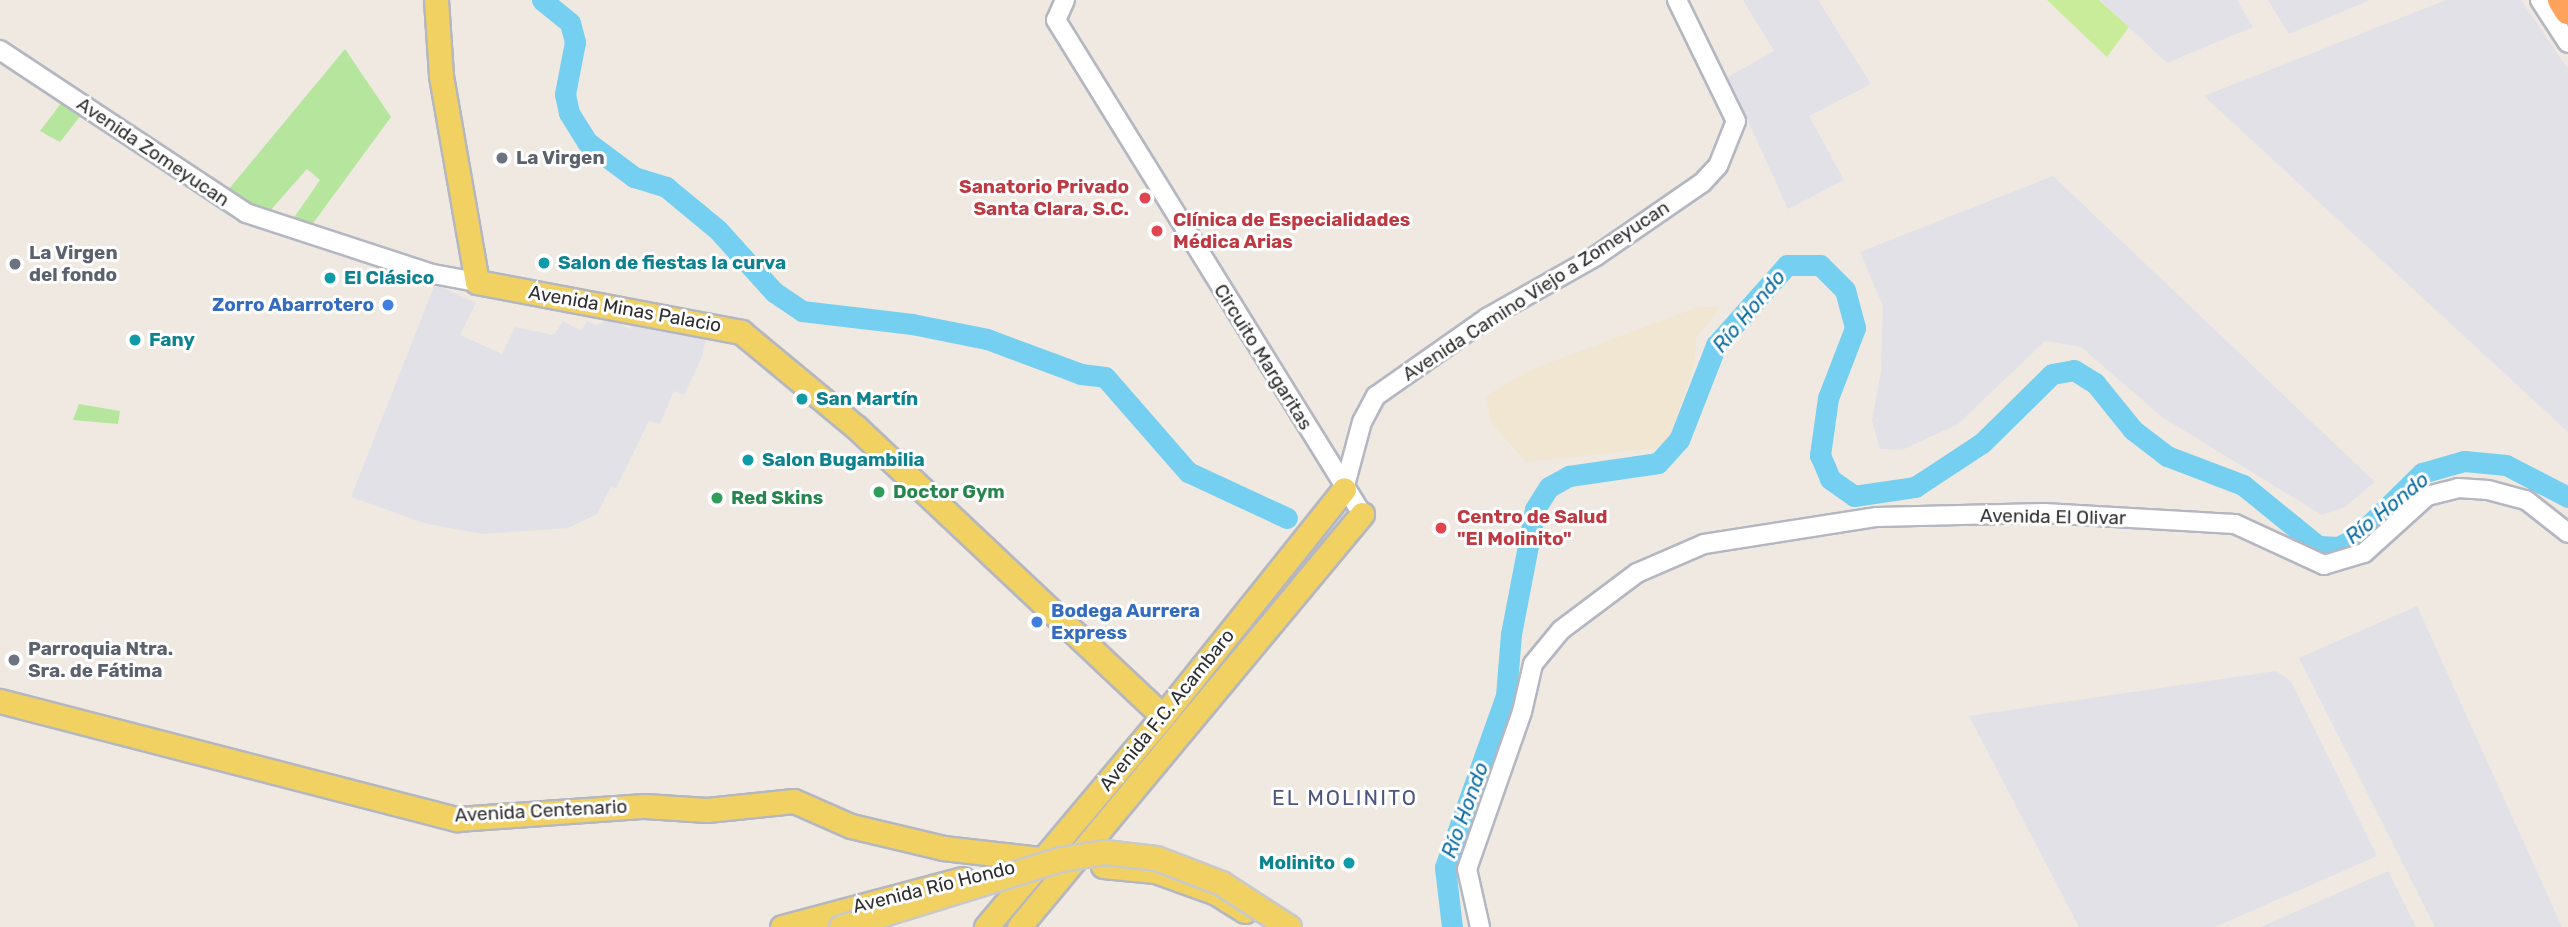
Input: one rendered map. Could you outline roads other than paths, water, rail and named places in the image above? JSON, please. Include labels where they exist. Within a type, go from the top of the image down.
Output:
[{"type":"highway","points":[[2561,0],[2568,11]]},
{"type":"main road","points":[[436,0],[440,76],[477,282]]},
{"type":"main road","name":"Avenida Minas Palacio","points":[[477,282],[741,332],[823,397],[1163,716]]},
{"type":"main road","name":"Avenida F.C. Acambaro","points":[[987,927],[1163,716],[1344,489]]},
{"type":"main road","name":"Avenida F.C. Acambaro","points":[[1019,927],[1081,856],[1362,514]]},
{"type":"main road","name":"Avenida Centenario","points":[[0,701],[457,819],[634,807],[707,810],[794,802],[851,826],[943,848],[1045,859]]},
{"type":"main road","points":[[836,920],[1061,859],[1105,852],[1156,858],[1221,883],[1289,927]]},
{"type":"main road","points":[[1081,856],[1161,855],[1212,874],[1301,927]]},
{"type":"main road","points":[[1081,856],[1158,867],[1207,885],[1279,927]]},
{"type":"main road","name":"Avenida Río Hondo","points":[[782,927],[836,920],[1045,859],[1081,856]]},
{"type":"main road","name":"Avenida F.C. Acambaro","points":[[987,927],[1042,879],[1062,870],[1103,866],[1154,871],[1216,893],[1270,927]]},
{"type":"main road","points":[[836,920],[852,914],[867,927]]},
{"type":"street","name":"Circuito Margaritas","points":[[1065,0],[1056,20],[1344,489],[1362,514]]},
{"type":"street","name":"Avenida Camino Viejo a Zomeyucan","points":[[1344,489],[1362,422],[1376,396],[1487,318],[1596,256],[1702,183],[1731,142],[1736,121],[1728,98],[1677,0]]},
{"type":"street","points":[[2540,0],[2568,43]]},
{"type":"street","name":"Avenida Zomeyucan","points":[[0,50],[246,213],[433,274],[477,282]]},
{"type":"street","name":"Avenida El Olivar","points":[[1480,927],[1467,869],[1522,712],[1533,664],[1562,630],[1637,573],[1704,544],[1877,517],[2044,513],[2215,522],[2253,529],[2311,562],[2324,565],[2364,553],[2427,496],[2458,488],[2487,490],[2526,500],[2568,533]]},
{"type":"waterway","points":[[542,0],[570,23],[575,42],[565,94],[569,113],[587,142],[634,177],[666,187],[718,230],[774,292],[802,311],[912,324],[987,339],[1081,374],[1105,377],[1188,472],[1287,518]]},
{"type":"waterway","name":"Río Hondo","points":[[1452,927],[1445,867],[1506,696],[1511,634],[1535,509],[1549,487],[1569,476],[1658,463],[1679,440],[1716,345],[1787,265],[1820,265],[1845,290],[1855,328],[1828,398],[1820,455],[1830,479],[1854,496],[1915,487],[1982,443],[2052,374],[2074,370],[2095,383],[2133,430],[2167,456],[2243,485],[2318,546],[2338,547],[2356,538],[2422,473],[2464,461],[2506,465],[2568,497]]},
{"type":"place","name":"La Virgen","points":[[502,158]]},
{"type":"place","name":"Sanatorio Privado Santa Clara, S.C.","points":[[1145,198]]},
{"type":"place","name":"Clínica de Especialidades Médica Arias","points":[[1157,231]]},
{"type":"place","name":"Salon de fiestas la curva","points":[[544,263]]},
{"type":"place","name":"La Virgen del fondo","points":[[15,264]]},
{"type":"place","name":"El Clásico","points":[[330,278]]},
{"type":"place","name":"Zorro Abarrotero","points":[[388,305]]},
{"type":"place","name":"Fany","points":[[135,340]]},
{"type":"place","name":"San Martín","points":[[802,399]]},
{"type":"place","name":"Salon Bugambilia","points":[[748,460]]},
{"type":"place","name":"Doctor Gym","points":[[879,492]]},
{"type":"place","name":"Red Skins","points":[[717,498]]},
{"type":"place","name":"Centro de Salud \"El Molinito\"","points":[[1441,528]]},
{"type":"place","name":"Bodega Aurrera Express","points":[[1037,622]]},
{"type":"place","name":"Parroquia Ntra. Sra. de Fátima","points":[[14,660]]},
{"type":"place","name":"Molinito","points":[[1349,863]]},
{"type":"district","name":"EL MOLINITO","points":[[1345,798]]}]
